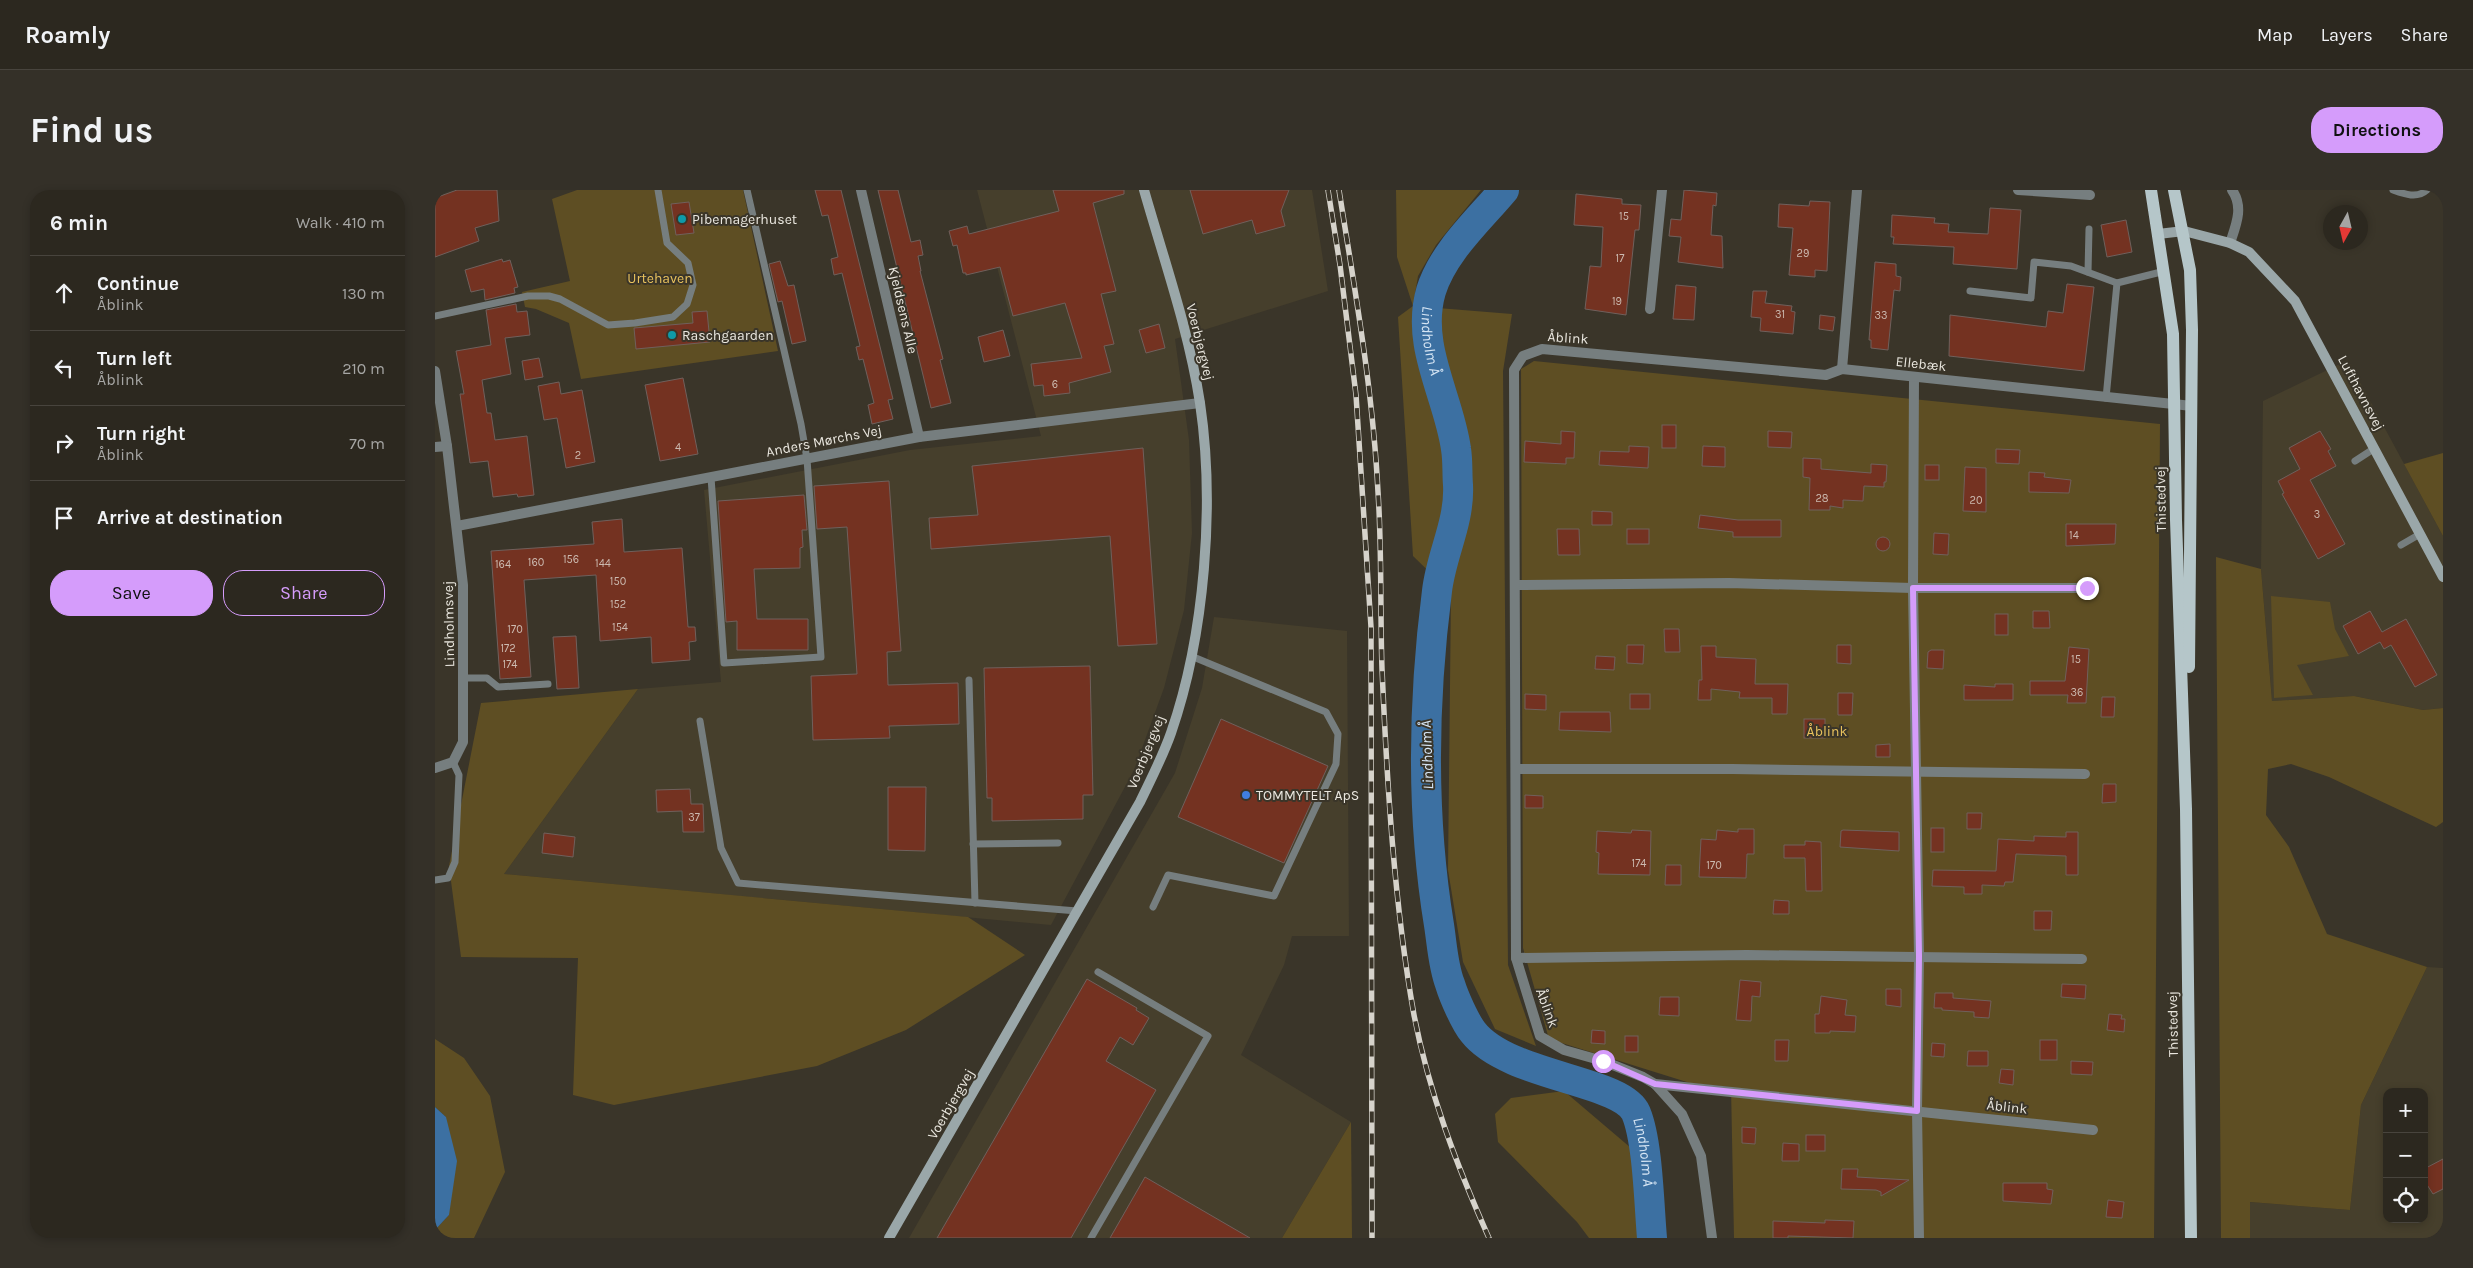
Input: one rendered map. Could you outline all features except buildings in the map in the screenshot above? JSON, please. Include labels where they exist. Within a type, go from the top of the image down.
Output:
[{"type":"main road","name":"Thistedvej","points":[[2151,190],[2165,271],[2173,334],[2176,520],[2186,809],[2191,1238]]},
{"type":"main road","name":"Thistedvej","points":[[2174,190],[2190,270],[2192,406],[2186,809]]},
{"type":"street","name":"Kjeldsens Alle","points":[[861,190],[919,437]]},
{"type":"street","name":"Voerbjergvej","points":[[889,1238],[1141,802],[1171,733],[1191,656],[1204,567],[1208,482],[1200,403],[1188,343],[1144,190]]},
{"type":"street","points":[[1650,309],[1662,190]]},
{"type":"street","points":[[1842,369],[1857,190]]},
{"type":"street","points":[[2018,190],[2090,195]]},
{"type":"street","points":[[2230,242],[2239,210],[2232,190]]},
{"type":"street","name":"Lufthavnsvej","points":[[2158,234],[2183,231],[2230,242],[2249,252],[2295,301],[2443,577]]},
{"type":"street","name":"Åblink","points":[[1842,369],[1825,375],[1542,349],[1523,356],[1513,370],[1516,958],[1540,1036],[1563,1050],[1603,1061],[1655,1084],[2093,1130]]},
{"type":"street","name":"Ellebæk","points":[[1842,369],[2192,406]]},
{"type":"street","name":"Lindholmsvej","points":[[435,370],[447,446],[463,585],[463,742],[455,760]]},
{"type":"street","points":[[1914,377],[1913,588],[1919,956],[1917,1111],[1919,1238]]},
{"type":"street","name":"Anders Mørchs Vej","points":[[457,526],[919,437],[1200,403]]},
{"type":"street","points":[[435,447],[447,446]]},
{"type":"street","points":[[1515,585],[1729,583],[1913,588],[2087,588]]},
{"type":"street","points":[[435,768],[455,760]]},
{"type":"street","points":[[1516,769],[1732,769],[2085,774]]},
{"type":"street","points":[[1516,958],[1919,956],[2082,959]]},
{"type":"street","name":"Åblink","points":[[1655,1084],[1682,1114],[1701,1156],[1712,1238]]},
{"type":"lane","points":[[435,316],[528,296],[560,299],[608,325],[673,317],[687,304],[693,285],[691,271],[682,256],[667,243],[658,190]]},
{"type":"lane","points":[[711,477],[724,663],[821,657],[807,459],[801,424],[747,190]]},
{"type":"lane","points":[[2393,190],[2407,195],[2422,194],[2427,190]]},
{"type":"lane","points":[[2088,272],[2089,229]]},
{"type":"lane","points":[[1969,291],[2031,298],[2034,262],[2071,266],[2117,283],[2165,271]]},
{"type":"lane","points":[[2106,398],[2117,283]]},
{"type":"lane","points":[[2355,461],[2375,448]]},
{"type":"lane","points":[[2401,545],[2420,534]]},
{"type":"lane","points":[[1153,908],[1167,875],[1274,896],[1336,764],[1338,734],[1326,712],[1191,656]]},
{"type":"lane","points":[[464,678],[487,678],[498,687],[548,684]]},
{"type":"lane","points":[[969,680],[975,903]]},
{"type":"lane","points":[[700,721],[721,848],[738,883],[1077,911]]},
{"type":"lane","points":[[435,880],[448,878],[455,862],[459,775],[455,760]]},
{"type":"lane","points":[[973,844],[1058,843]]},
{"type":"lane","points":[[1091,1238],[1208,1036],[1098,972]]},
{"type":"shaded area","points":[[977,190],[1312,190],[1328,291],[1175,339],[1189,440],[1192,533],[1184,610],[1164,688],[1134,770],[1051,925],[504,874],[638,689],[721,682],[704,490],[910,450],[1041,436]]},
{"type":"shaded area","points":[[2348,360],[2443,536],[2443,708],[2423,710],[2354,696],[2272,701],[2261,569],[2263,401]]},
{"type":"shaded area","points":[[1214,617],[1347,631],[1349,936],[1292,936],[1284,965],[1241,1055],[1351,1122],[1282,1238],[909,1238],[1175,773],[1202,688]]},
{"type":"shaded area","points":[[2427,967],[2443,968],[2443,1238],[2250,1238],[2249,1202],[2350,1210],[2361,1105]]},
{"type":"green space","name":"Urtehaven","points":[[577,190],[743,190],[778,351],[581,379],[569,323],[536,309],[525,307],[522,292],[570,281],[552,199]]},
{"type":"green space","points":[[1396,190],[1481,190],[1436,245],[1418,276],[1413,306],[1397,257]]},
{"type":"green space","points":[[1413,306],[1512,314],[1503,371],[1508,965],[1536,1046],[1495,1029],[1463,962],[1448,870],[1451,593],[1413,556],[1398,317]]},
{"type":"green space","name":"Åblink","points":[[1534,361],[2160,424],[2154,1238],[1734,1238],[1731,1087],[1690,1083],[1549,1039],[1523,948],[1521,369]]},
{"type":"green space","points":[[2443,453],[2443,536],[2404,464]]},
{"type":"green space","points":[[2216,557],[2261,569],[2272,701],[2354,696],[2423,710],[2443,708],[2443,822],[2436,827],[2329,777],[2291,764],[2268,769],[2266,815],[2289,847],[2327,934],[2427,967],[2361,1105],[2350,1210],[2250,1202],[2250,1238],[2221,1238]]},
{"type":"green space","points":[[2271,596],[2330,602],[2335,629],[2349,656],[2297,665],[2313,695],[2274,698]]},
{"type":"green space","points":[[638,689],[504,874],[968,917],[1025,955],[906,1030],[817,1066],[614,1105],[573,1095],[578,958],[461,957],[449,866],[481,703]]},
{"type":"green space","points":[[435,1039],[464,1058],[490,1096],[505,1172],[474,1238],[435,1238],[435,1230],[449,1215],[446,1117],[435,1107]]},
{"type":"green space","points":[[1564,1091],[1631,1148],[1644,1238],[1589,1238],[1577,1222],[1498,1142],[1495,1114],[1511,1098]]},
{"type":"green space","points":[[1351,1122],[1352,1238],[1282,1238]]},
{"type":"water","points":[[435,1107],[446,1117],[457,1161],[449,1215],[435,1230]]},
{"type":"waterway","name":"Lindholm Å","points":[[1504,190],[1462,238],[1444,263],[1431,291],[1427,311],[1427,332],[1430,351],[1456,449],[1458,485],[1456,512],[1437,591],[1432,632],[1427,716],[1426,758],[1429,842],[1443,955],[1454,996],[1463,1016],[1473,1032],[1489,1047],[1511,1059],[1536,1069],[1610,1093],[1626,1102],[1636,1113],[1646,1157],[1652,1238]]},
{"type":"railway","points":[[1328,190],[1340,265],[1356,395],[1371,627],[1372,1238]]},
{"type":"railway","points":[[1339,190],[1363,341],[1376,454],[1386,755],[1396,886],[1407,973],[1420,1044],[1436,1101],[1455,1156],[1489,1238]]},
{"type":"place","name":"Pibemagerhuset","points":[[682,219]]},
{"type":"place","name":"Raschgaarden","points":[[672,335]]},
{"type":"place","name":"TOMMYTELT ApS","points":[[1246,795]]},
{"type":"route","points":[[1603,1061],[1643,1077],[1655,1084],[1917,1111],[1919,956],[1913,588],[2087,588]]}]
